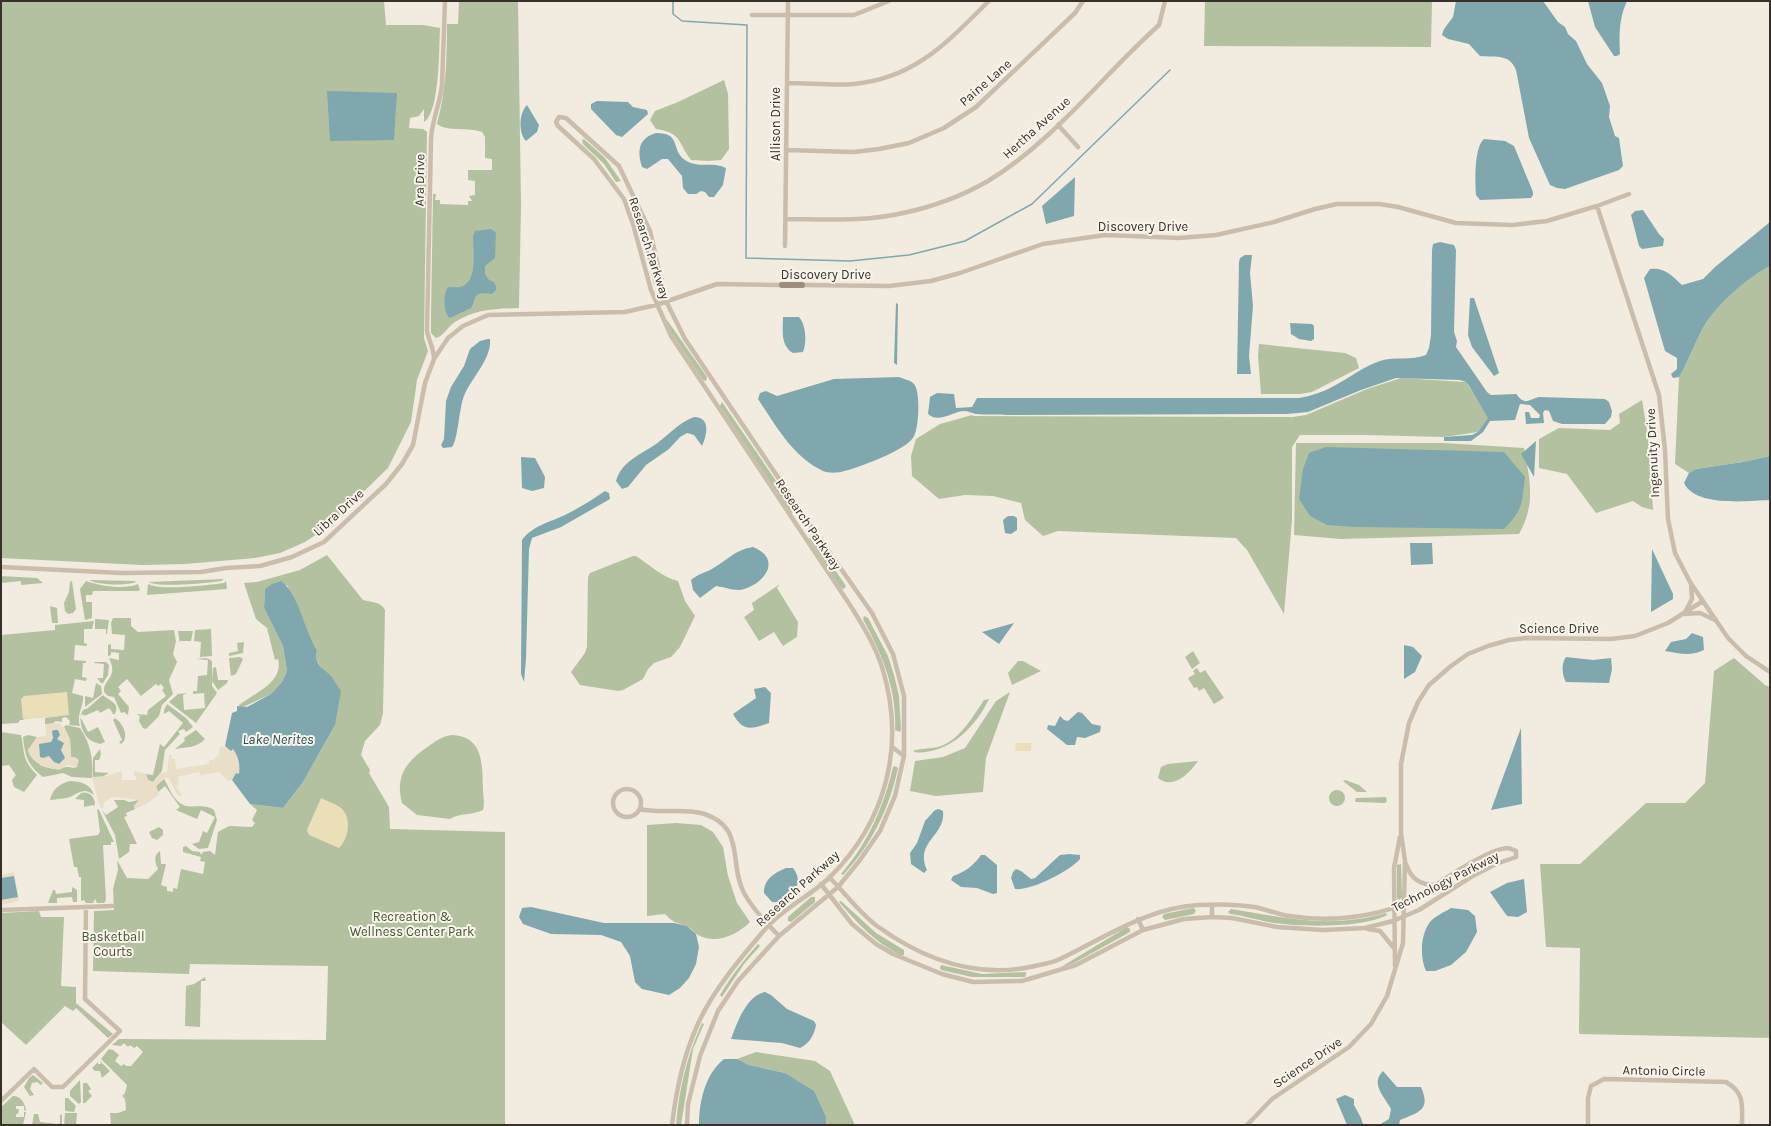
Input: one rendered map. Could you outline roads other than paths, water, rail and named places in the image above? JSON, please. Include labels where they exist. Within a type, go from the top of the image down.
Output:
[{"type":"street","name":"Ara Drive","points":[[434,359],[433,348],[428,339],[427,331],[431,139],[432,124],[442,85],[445,1]]},
{"type":"street","name":"Allison Drive","points":[[785,246],[788,1]]},
{"type":"street","points":[[752,15],[854,15],[888,1]]},
{"type":"street","points":[[786,83],[853,84],[882,79],[903,71],[940,50],[989,1]]},
{"type":"street","name":"Paine Lane","points":[[786,150],[854,152],[879,149],[909,143],[944,128],[976,107],[1075,13],[1083,1]]},
{"type":"street","name":"Hertha Avenue","points":[[786,219],[874,218],[902,214],[942,202],[987,182],[1022,157],[1058,125],[1159,25],[1165,1]]},
{"type":"street","name":"Research Parkway","points":[[672,1125],[675,1098],[684,1059],[698,1024],[719,989],[769,926],[829,877],[855,849],[873,819],[888,780],[892,747],[891,708],[882,666],[867,634],[850,605],[671,336],[656,305],[633,224],[624,200],[594,160],[558,126],[556,122],[559,117],[566,118],[619,166],[650,231],[666,302],[685,339],[872,614],[893,654],[904,696],[904,756],[895,796],[880,831],[860,860],[838,887],[779,936],[738,981],[718,1011],[700,1056],[688,1104],[687,1125]]},
{"type":"street","points":[[1058,125],[1078,147]]},
{"type":"street","name":"Discovery Drive","points":[[512,313],[616,314],[656,305],[717,284],[889,286],[931,281],[960,273],[1021,250],[1050,242],[1105,235],[1179,238],[1216,235],[1267,224],[1316,208],[1337,204],[1392,206],[1456,223],[1512,226],[1547,221],[1597,206],[1629,194]]},
{"type":"street","name":"Ingenuity Drive","points":[[1597,206],[1659,395],[1663,423],[1666,502],[1669,532],[1675,553],[1690,582],[1735,646],[1752,661],[1770,672]]},
{"type":"street","name":"Libra Drive","points":[[1,567],[142,573],[201,572],[226,568],[260,566],[278,562],[312,548],[324,542],[386,484],[406,457],[413,445],[425,383],[434,359],[448,338],[463,326],[488,315],[512,313]]},
{"type":"street","points":[[1683,614],[1692,599],[1690,582]]},
{"type":"street","name":"Science Drive","points":[[1247,1125],[1265,1104],[1340,1055],[1360,1037],[1371,1024],[1387,996],[1403,943],[1405,861],[1401,833],[1401,764],[1409,723],[1429,685],[1450,666],[1468,654],[1509,640],[1534,638],[1620,638],[1652,630],[1683,614],[1703,601]]},
{"type":"street","points":[[1683,614],[1700,613],[1716,621]]},
{"type":"street","points":[[892,747],[905,744]]},
{"type":"street","points":[[892,747],[904,756]]},
{"type":"street","points":[[624,789],[633,790],[641,800],[640,809],[632,816],[622,815],[615,809],[615,797],[624,789]]},
{"type":"street","points":[[640,809],[652,812],[700,813],[713,818],[723,825],[735,845],[738,878],[744,893],[769,926],[779,936]]},
{"type":"street","name":"Science Drive","points":[[1395,970],[1393,948],[1394,868],[1401,833]]},
{"type":"street","name":"Technology Parkway","points":[[821,884],[852,924],[876,944],[893,954],[942,974],[973,982],[1022,981],[1076,966],[1143,930],[1184,919],[1212,917],[1232,918],[1277,927],[1323,930],[1365,928],[1393,920],[1419,910],[1496,864],[1516,858],[1516,851],[1509,848],[1484,856],[1404,904],[1394,908],[1363,915],[1324,919],[1290,916],[1254,907],[1212,904],[1184,906],[1138,919],[1057,961],[1018,970],[975,970],[947,962],[904,944],[876,925],[829,877]]},
{"type":"street","points":[[1405,861],[1409,872],[1416,880],[1427,885],[1438,884]]},
{"type":"street","points":[[1212,904],[1212,917]]},
{"type":"street","points":[[1,910],[113,906]]},
{"type":"street","points":[[1,1102],[34,1069],[52,1087],[63,1087],[120,1031],[85,999],[86,907]]},
{"type":"street","points":[[1138,919],[1143,930]]},
{"type":"street","points":[[1365,928],[1380,931],[1388,938],[1393,948]]},
{"type":"street","points":[[1041,964],[1044,975]]},
{"type":"street","name":"Antonio Circle","points":[[1588,1125],[1588,1098],[1592,1086],[1604,1080],[1726,1082],[1737,1088],[1742,1100],[1742,1125]]},
{"type":"water","points":[[1456,1],[1543,1],[1558,22],[1565,27],[1568,34],[1576,41],[1587,64],[1602,83],[1610,106],[1609,117],[1615,136],[1619,138],[1623,166],[1619,170],[1565,189],[1550,185],[1529,138],[1516,70],[1513,65],[1510,61],[1502,57],[1480,56],[1469,44],[1448,39],[1442,35],[1444,29],[1453,17]]},
{"type":"water","points":[[1588,1],[1627,1],[1622,14],[1620,27],[1620,54],[1617,56],[1614,56],[1595,27]]},
{"type":"water","points":[[327,91],[397,93],[394,140],[330,141]]},
{"type":"water","points":[[597,101],[628,102],[633,107],[647,110],[648,114],[622,137],[616,135],[591,109],[591,104]]},
{"type":"water","points":[[527,105],[539,125],[537,132],[526,141],[523,137],[520,123],[522,113]]},
{"type":"water","points":[[656,133],[664,134],[673,139],[681,156],[690,163],[700,165],[716,165],[726,168],[723,185],[714,197],[709,197],[705,192],[701,191],[696,194],[688,194],[683,188],[682,176],[668,159],[662,159],[647,169],[642,167],[639,151],[640,146],[646,138]]},
{"type":"water","points":[[1484,139],[1505,141],[1514,146],[1533,192],[1531,198],[1480,200],[1476,195],[1475,174],[1478,149]]},
{"type":"water","points":[[1075,177],[1074,216],[1046,224],[1042,206]]},
{"type":"water","points":[[1643,210],[1664,239],[1663,246],[1642,249],[1639,246],[1631,215],[1635,211]]},
{"type":"water","points":[[1770,222],[1770,266],[1751,278],[1731,294],[1713,313],[1701,332],[1679,377],[1673,378],[1671,374],[1677,369],[1677,358],[1665,351],[1644,278],[1650,269],[1660,269],[1671,275],[1682,285],[1703,279],[1715,267]]},
{"type":"water","points":[[491,229],[496,233],[495,258],[485,266],[485,274],[489,280],[495,283],[496,290],[492,294],[478,294],[471,308],[450,318],[445,308],[446,290],[448,287],[461,287],[468,282],[473,271],[473,236],[475,231]]},
{"type":"water","points":[[1440,242],[1454,245],[1456,250],[1454,332],[1457,341],[1456,347],[1487,392],[1491,395],[1516,394],[1519,398],[1525,401],[1539,397],[1605,399],[1609,402],[1612,411],[1611,417],[1605,424],[1562,424],[1553,421],[1549,411],[1545,410],[1543,413],[1544,423],[1526,424],[1525,412],[1529,412],[1531,418],[1539,418],[1540,415],[1530,405],[1520,404],[1515,420],[1490,421],[1483,432],[1471,441],[1444,441],[1444,437],[1472,435],[1478,432],[1488,418],[1466,382],[1460,380],[1396,378],[1361,390],[1308,412],[1287,414],[1008,415],[976,414],[964,411],[937,418],[928,414],[930,397],[937,393],[954,394],[956,408],[972,407],[977,398],[1299,398],[1317,394],[1340,383],[1374,363],[1391,359],[1415,358],[1426,355],[1429,348],[1431,335],[1432,250],[1433,244]]},
{"type":"water","points":[[1245,255],[1252,255],[1250,273],[1253,306],[1249,356],[1251,374],[1237,374],[1239,262],[1240,258]]},
{"type":"water","points":[[1470,298],[1474,298],[1499,373],[1494,376],[1472,347],[1468,335]]},
{"type":"water","points":[[896,303],[898,304],[897,365],[894,363]]},
{"type":"water","points":[[783,317],[799,317],[801,320],[805,334],[803,352],[793,353],[786,346],[783,337]]},
{"type":"water","points":[[1290,323],[1312,324],[1314,326],[1314,339],[1311,341],[1299,339],[1291,334]]},
{"type":"water","points":[[490,339],[490,346],[488,354],[467,389],[462,401],[454,443],[452,447],[443,448],[441,445],[444,439],[446,401],[451,387],[464,366],[470,349],[480,341]]},
{"type":"water","points":[[899,377],[910,381],[916,387],[918,417],[914,436],[902,447],[881,458],[870,463],[839,472],[823,471],[803,458],[786,440],[758,399],[760,393],[766,391],[777,396],[834,379]]},
{"type":"water","points":[[694,417],[703,420],[705,423],[706,432],[702,446],[694,435],[687,433],[680,437],[669,449],[646,465],[628,487],[622,489],[616,481],[627,463],[656,444],[683,422]]},
{"type":"water","points":[[1536,441],[1534,477],[1521,454]]},
{"type":"water","points":[[1326,447],[1504,452],[1525,477],[1522,500],[1515,517],[1504,529],[1355,527],[1327,525],[1310,516],[1299,499],[1303,469],[1309,453]]},
{"type":"water","points":[[1770,456],[1770,500],[1722,501],[1710,499],[1699,496],[1690,491],[1684,483],[1689,473],[1696,469],[1743,462]]},
{"type":"water","points":[[521,457],[535,458],[545,477],[544,488],[532,491],[522,488]]},
{"type":"water","points":[[605,491],[609,493],[610,499],[561,527],[532,538],[529,549],[524,682],[521,674],[522,540],[536,528],[565,515]]},
{"type":"water","points":[[1008,516],[1014,516],[1017,518],[1017,530],[1011,534],[1005,533],[1003,520]]},
{"type":"water","points":[[1410,543],[1432,543],[1433,564],[1411,565]]},
{"type":"water","points":[[753,547],[767,557],[769,563],[768,570],[759,581],[752,586],[741,590],[716,586],[700,598],[693,590],[691,580],[693,578],[714,568],[734,554]]},
{"type":"water","points":[[1652,549],[1673,594],[1673,599],[1651,612]]},
{"type":"water","name":"Lake Nerites","points":[[281,581],[287,586],[297,603],[317,650],[316,656],[318,663],[332,677],[341,691],[335,725],[303,782],[283,808],[250,804],[232,780],[236,773],[239,774],[237,755],[233,749],[231,751],[225,746],[232,713],[237,711],[237,706],[247,707],[271,694],[282,682],[287,671],[283,646],[264,608],[265,589],[272,584]]},
{"type":"water","points":[[1014,623],[999,644],[982,632]]},
{"type":"water","points":[[1692,633],[1703,637],[1704,650],[1689,654],[1665,651],[1671,642],[1686,639]]},
{"type":"water","points":[[1404,645],[1413,647],[1422,656],[1415,672],[1404,679]]},
{"type":"water","points":[[1566,657],[1593,660],[1611,658],[1612,669],[1609,683],[1566,682],[1563,663]]},
{"type":"water","points":[[765,687],[771,693],[769,723],[752,728],[748,728],[740,724],[733,714],[756,698],[754,689]]},
{"type":"water","points":[[1078,712],[1082,713],[1092,724],[1101,726],[1100,732],[1085,738],[1077,737],[1075,745],[1067,745],[1047,729],[1048,725],[1055,726],[1060,716],[1064,720],[1068,721]]},
{"type":"water","points":[[1521,728],[1522,804],[1491,810]]},
{"type":"water","points":[[58,730],[60,735],[57,739],[64,743],[61,750],[65,758],[59,764],[54,762],[49,756],[43,758],[40,757],[39,744],[51,742],[53,738],[52,731]]},
{"type":"water","points":[[939,809],[943,811],[943,820],[924,852],[924,860],[927,870],[924,873],[911,864],[910,853],[917,843],[925,821],[935,810]]},
{"type":"water","points":[[981,855],[985,855],[997,865],[997,893],[993,894],[977,888],[961,887],[951,880],[953,876],[961,873],[972,865]]},
{"type":"water","points":[[1060,855],[1080,855],[1080,859],[1068,869],[1040,884],[1022,889],[1015,889],[1011,878],[1016,869],[1031,879],[1035,878]]},
{"type":"water","points":[[786,868],[793,868],[796,872],[798,879],[797,886],[783,899],[777,902],[772,902],[764,893],[764,888],[770,877]]},
{"type":"water","points":[[14,876],[18,897],[1,900],[1,878]]},
{"type":"water","points":[[1524,879],[1527,912],[1518,917],[1507,916],[1490,892],[1507,883]]},
{"type":"water","points":[[531,907],[604,923],[674,923],[687,926],[696,934],[699,947],[696,964],[689,978],[680,988],[669,995],[642,989],[635,982],[630,956],[621,942],[601,935],[551,934],[523,924],[519,917],[522,908]]},
{"type":"water","points":[[1451,908],[1468,910],[1475,916],[1477,932],[1466,952],[1451,965],[1435,971],[1426,971],[1422,953],[1424,933],[1432,920]]},
{"type":"water","points":[[765,992],[771,995],[787,1009],[814,1021],[816,1025],[811,1038],[800,1048],[782,1043],[731,1039],[739,1018],[747,1004],[758,995]]},
{"type":"water","points":[[724,1059],[737,1059],[749,1065],[785,1073],[814,1091],[826,1117],[826,1125],[699,1125],[700,1107],[704,1089],[712,1072]]},
{"type":"water","points":[[1383,1071],[1397,1087],[1421,1087],[1424,1095],[1425,1101],[1421,1109],[1413,1115],[1400,1120],[1399,1125],[1379,1125],[1389,1119],[1391,1109],[1382,1095],[1378,1085],[1379,1076]]},
{"type":"water","points":[[1345,1095],[1354,1099],[1354,1105],[1363,1124],[1365,1125],[1347,1125],[1336,1099]]},
{"type":"waterway","points":[[673,1],[673,14],[682,21],[747,25],[746,258],[850,261],[909,255],[965,241],[1032,204],[1170,70]]},
{"type":"park label","name":"Recreation & Wellness Center Park","points":[[412,924]]},
{"type":"park label","name":"Basketball Courts","points":[[113,944]]}]
